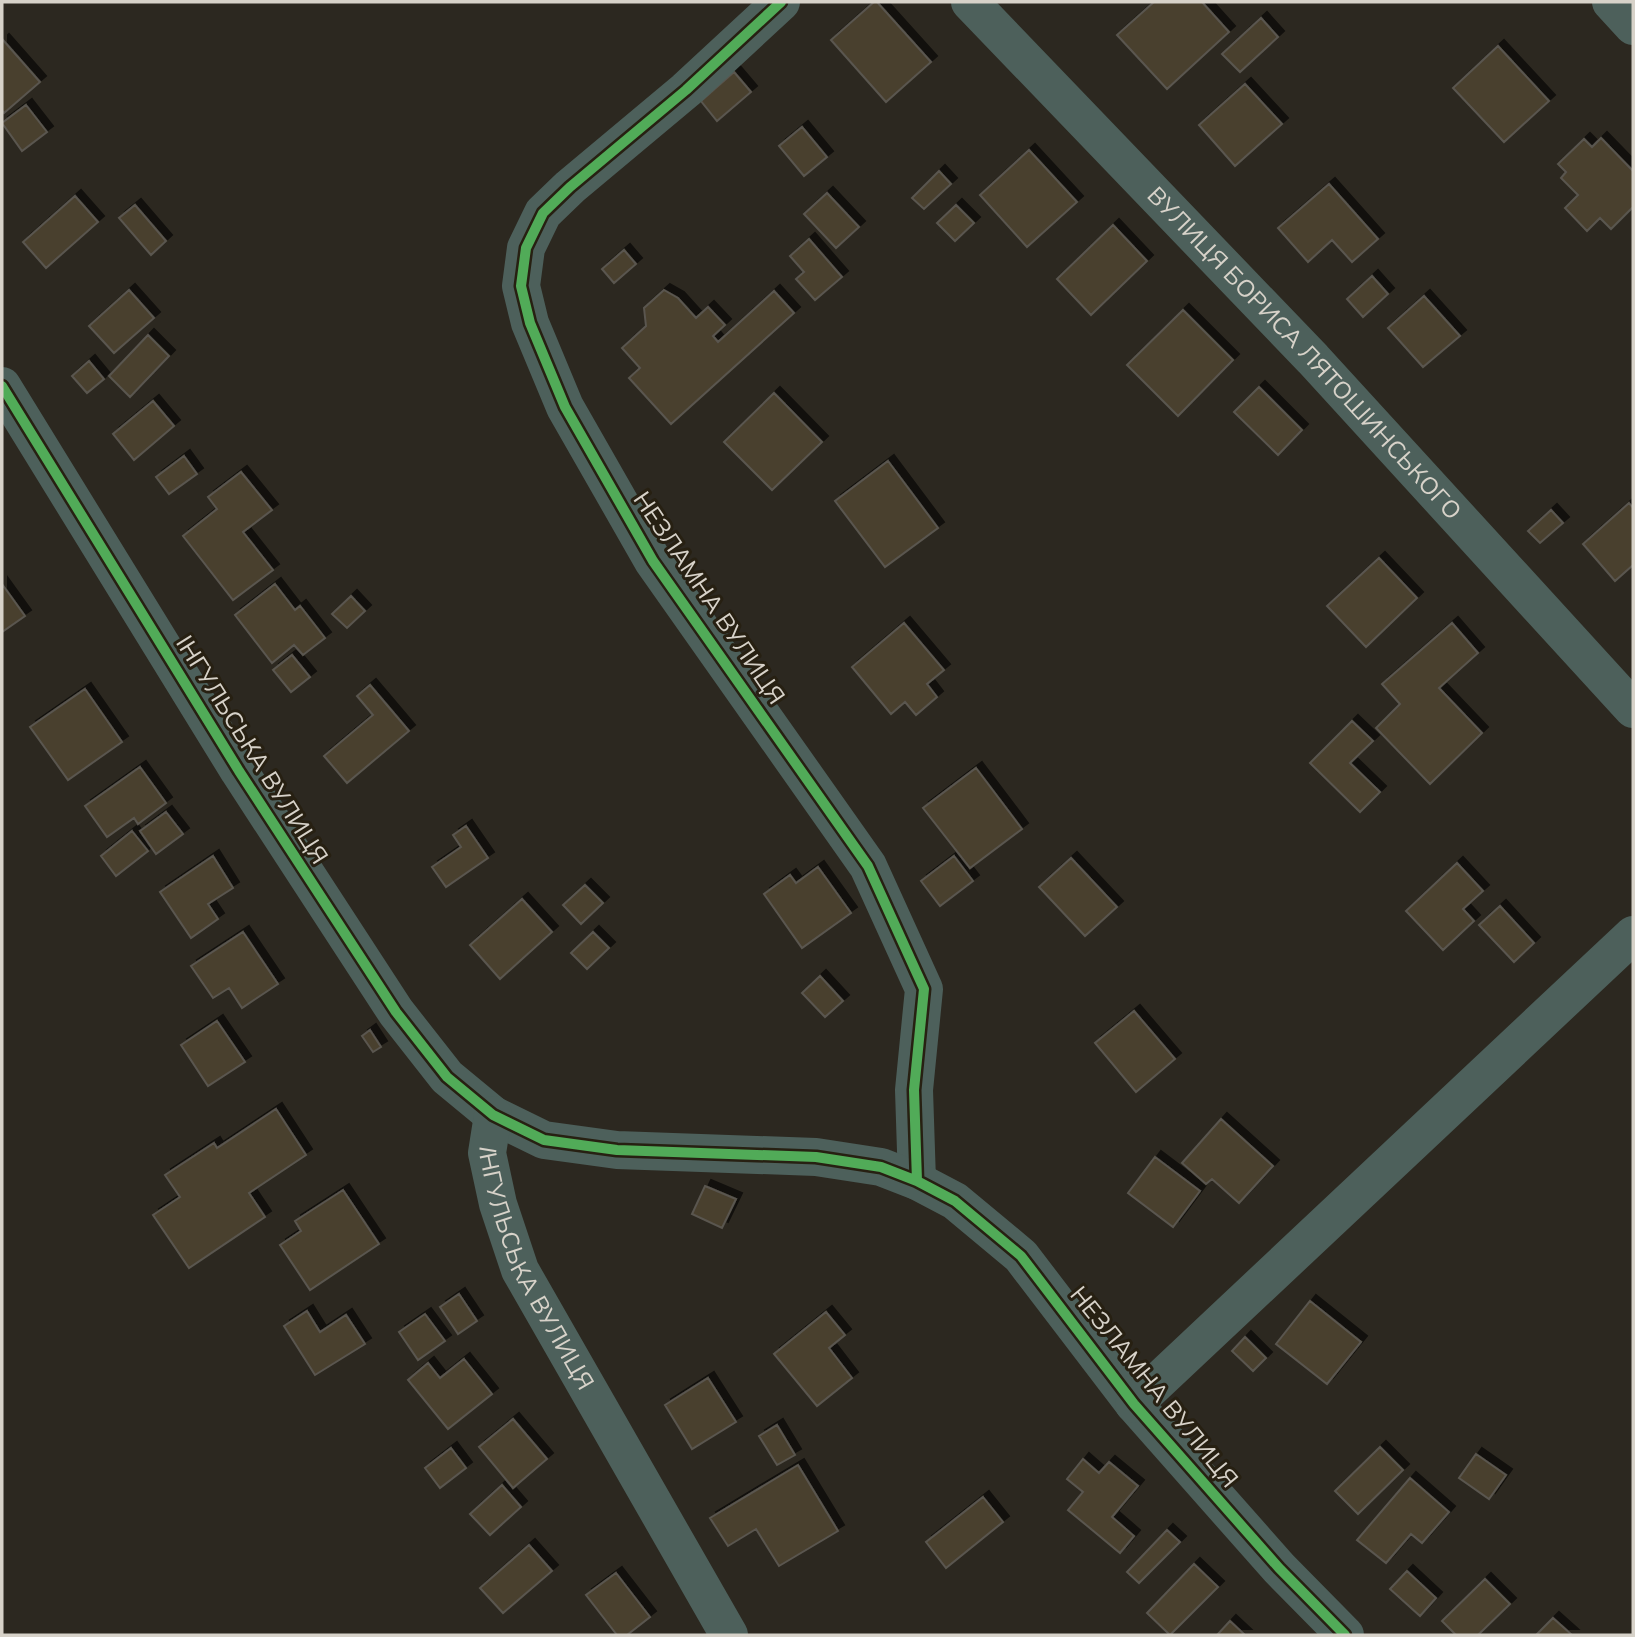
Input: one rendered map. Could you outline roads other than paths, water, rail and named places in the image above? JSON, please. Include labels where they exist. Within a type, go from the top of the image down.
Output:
[{"type":"street","name":"НЕЗЛАМНА ВУЛИЦЯ","points":[[781,2],[686,90],[570,187],[543,214],[526,248],[521,286],[530,323],[565,407],[653,561],[868,866],[924,989],[914,1090],[917,1181]]},
{"type":"street","name":"ВУЛИЦЯ БОРИСА ЛЯТОШИНСЬКОГО","points":[[970,2],[1313,359],[1633,709]]},
{"type":"street","points":[[1611,2],[1633,26]]},
{"type":"street","name":"ІНГУЛЬСЬКА ВУЛИЦЯ","points":[[2,386],[239,771],[396,1012],[447,1077],[493,1115],[487,1153],[498,1204],[520,1270],[729,1635]]},
{"type":"street","points":[[1134,1404],[1633,935]]},
{"type":"street","name":"НЕЗЛАМНА ВУЛИЦЯ","points":[[493,1115],[544,1140],[617,1150],[816,1157],[881,1167],[917,1181],[955,1201],[1021,1255],[1134,1404],[1279,1568],[1345,1635]]}]
